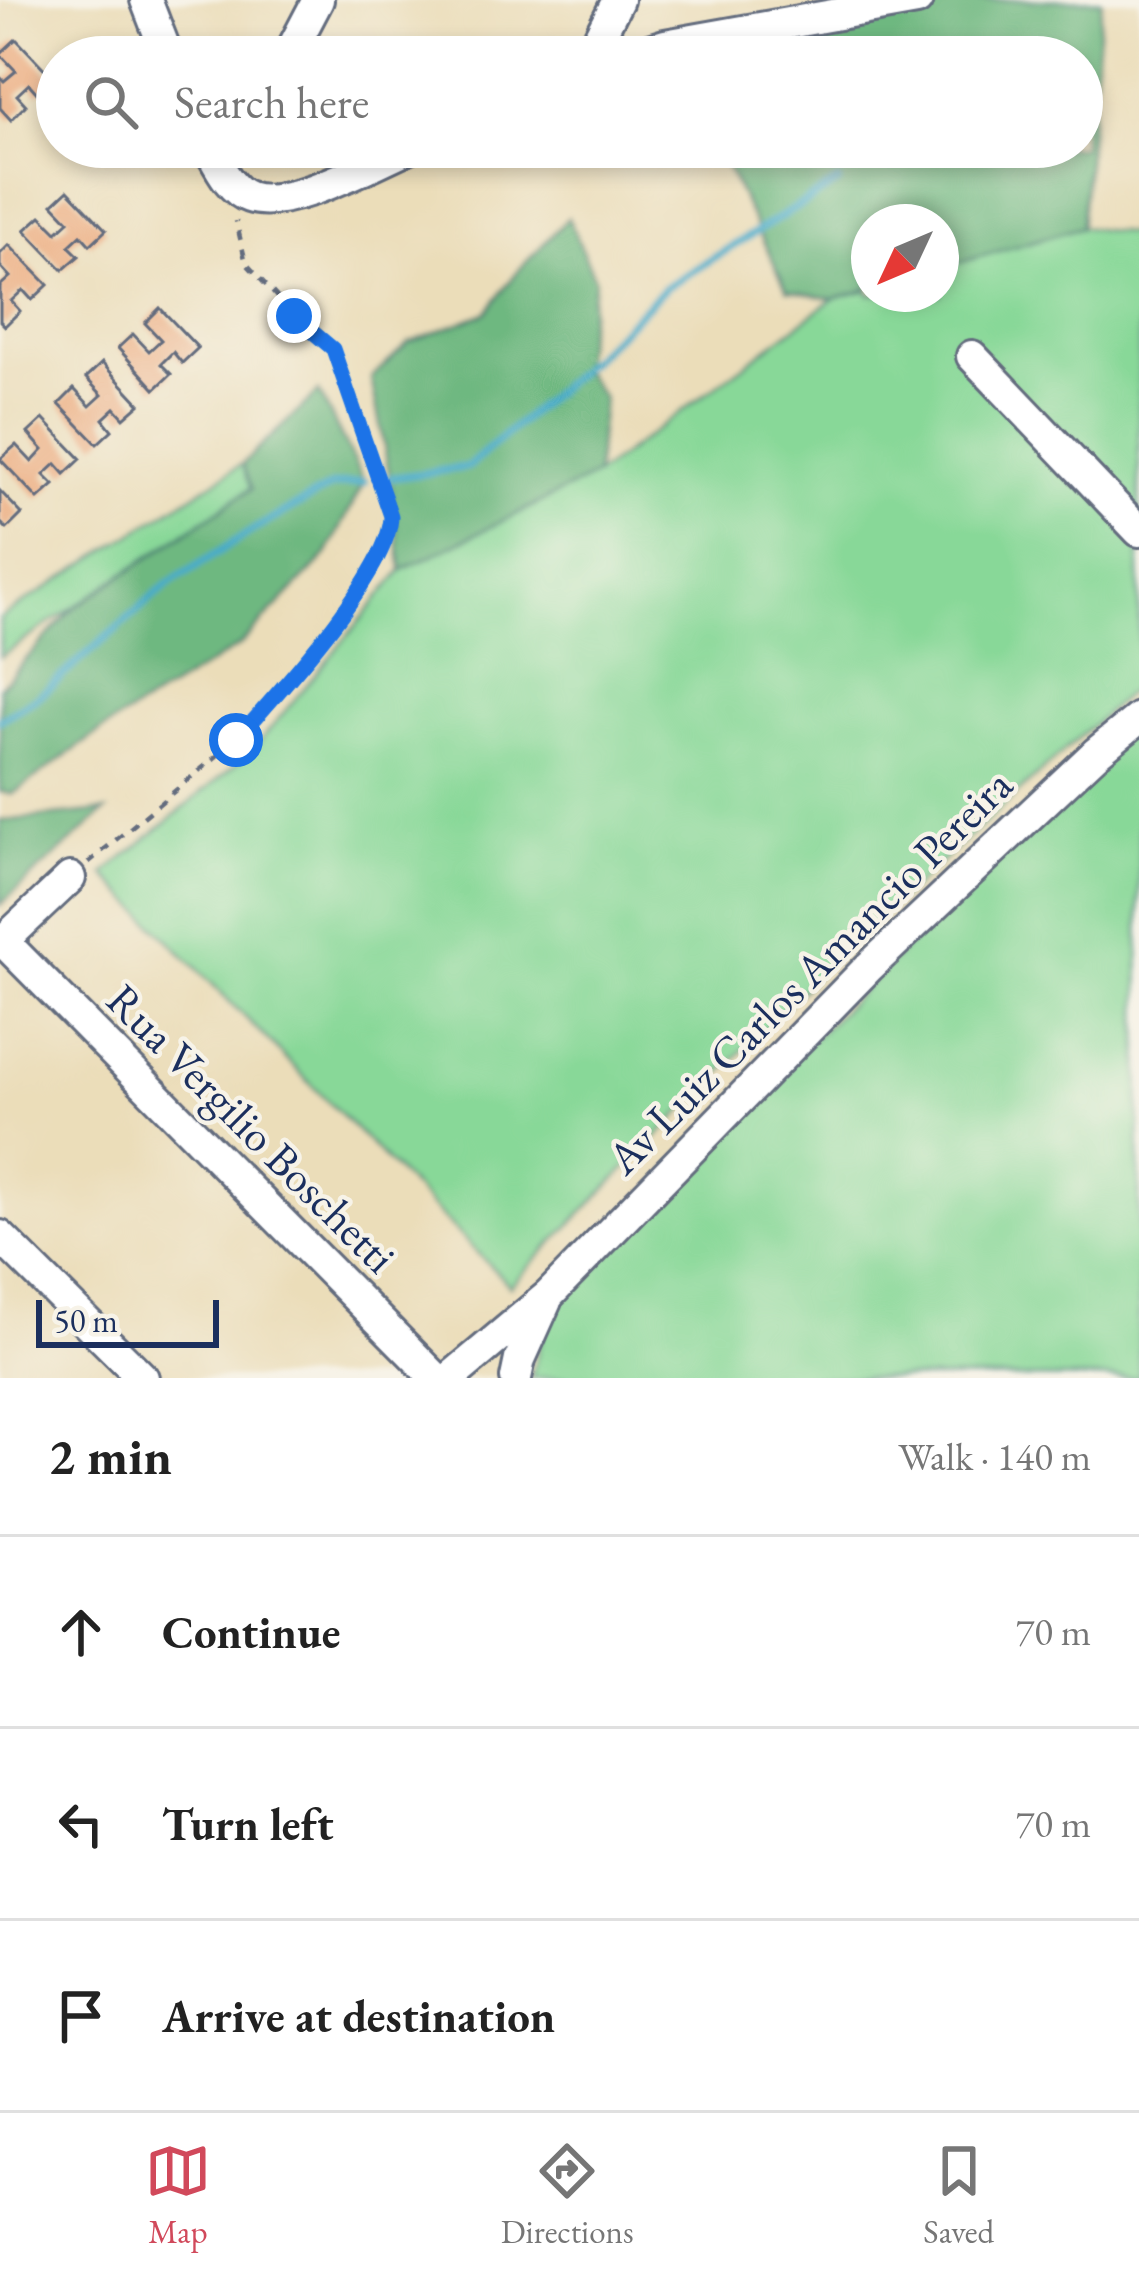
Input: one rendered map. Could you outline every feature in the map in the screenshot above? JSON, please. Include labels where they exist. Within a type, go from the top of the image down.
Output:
[{"type":"street","points":[[146,0],[160,36]]},
{"type":"street","points":[[299,36],[318,0]]},
{"type":"street","points":[[600,36],[618,0]]},
{"type":"street","points":[[715,36],[917,0]]},
{"type":"street","points":[[221,168],[246,197],[271,200],[305,193],[362,168]]},
{"type":"street","points":[[226,177],[230,168]]},
{"type":"street","points":[[972,356],[1139,531]]},
{"type":"street","name":"Av Luiz Carlos Amancio Pereira","points":[[549,1295],[869,967],[1139,718]]},
{"type":"street","points":[[1,943],[70,878]]},
{"type":"street","name":"Rua Vergilio Boschetti","points":[[1,943],[436,1378]]},
{"type":"street","points":[[0,1236],[143,1378]]},
{"type":"street","points":[[457,1371],[486,1356],[518,1368],[549,1295]]},
{"type":"street","points":[[457,1371],[549,1295]]},
{"type":"path","points":[[70,878],[236,740],[313,653],[391,533],[391,516],[333,349],[294,316],[246,262],[236,220]]},
{"type":"green space","points":[[917,0],[1102,0],[1099,36],[716,36]]},
{"type":"green space","points":[[727,168],[1086,168],[1081,227],[959,263],[959,204],[851,204],[851,294],[833,299],[787,290]]},
{"type":"green space","points":[[568,218],[595,279],[581,368],[603,398],[596,475],[402,570],[371,378],[409,342],[486,313]]},
{"type":"green space","points":[[1081,227],[1139,235],[1139,683],[813,979],[510,1286],[104,874],[251,752],[402,570],[596,475],[833,299],[851,294],[851,312],[959,312],[959,263]]},
{"type":"green space","points":[[319,392],[364,482],[326,556],[239,646],[98,733],[13,794],[0,792],[0,687],[74,608],[251,489],[242,464]]},
{"type":"green space","points":[[242,464],[251,488],[0,657],[0,618]]},
{"type":"green space","points":[[1139,719],[1139,1378],[531,1378],[549,1308],[605,1243]]},
{"type":"green space","points":[[106,811],[0,905],[0,821]]},
{"type":"building","points":[[16,39],[36,60],[36,92],[29,84],[17,95],[26,105],[11,120],[0,108],[0,77],[4,81],[16,71],[0,54]]},
{"type":"building","points":[[68,190],[106,230],[90,245],[81,235],[69,246],[79,256],[63,270],[25,230],[41,216],[57,232],[69,221],[53,204]]},
{"type":"building","points":[[9,245],[48,285],[32,300],[23,290],[11,301],[20,311],[5,326],[0,321],[0,286],[10,277],[0,266],[0,254]]},
{"type":"building","points":[[160,308],[198,348],[182,363],[173,352],[161,364],[171,374],[155,389],[118,348],[133,334],[149,351],[161,340],[145,323]]},
{"type":"building","points":[[102,363],[140,404],[124,418],[115,408],[103,419],[112,430],[97,444],[59,404],[74,389],[90,406],[102,395],[86,378]]},
{"type":"building","points":[[43,419],[81,459],[65,474],[56,464],[44,475],[54,485],[38,499],[0,459],[16,445],[32,462],[43,450],[28,433]]},
{"type":"building","points":[[0,491],[22,514],[7,529],[0,522]]},
{"type":"waterway","points":[[390,478],[468,467],[666,287],[838,182]]},
{"type":"waterway","points":[[0,720],[39,696],[167,585],[332,486],[364,482]]},
{"type":"route","points":[[236,740],[313,653],[391,533],[391,516],[333,349],[294,316]]}]
